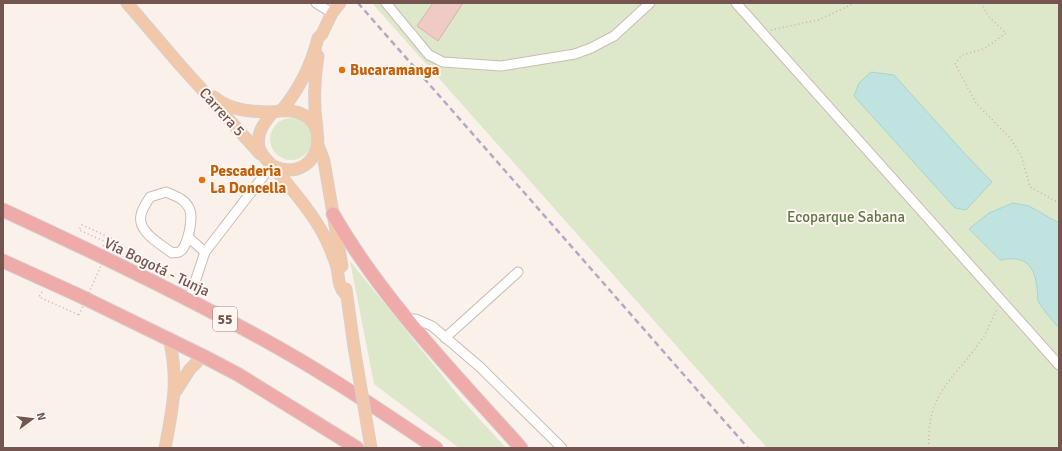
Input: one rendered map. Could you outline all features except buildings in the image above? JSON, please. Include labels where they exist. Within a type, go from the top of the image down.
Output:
[{"type":"highway","name":"Vía Bogotá - Tunja","points":[[3,210],[189,300],[297,359],[350,391],[436,448]]},
{"type":"highway","points":[[332,214],[367,269],[407,319],[521,448]]},
{"type":"highway","points":[[3,261],[169,338],[239,375],[357,448]]},
{"type":"main road","name":"Carrera 5","points":[[127,3],[180,65],[270,163],[319,225],[328,243],[336,265],[340,288],[346,295]]},
{"type":"main road","points":[[318,144],[311,160],[302,167],[284,170],[270,163],[259,147],[259,134],[264,123],[295,94],[306,75],[318,38],[322,34],[332,13],[340,3]]},
{"type":"main road","points":[[322,34],[323,40],[314,79],[314,109],[318,144],[324,161],[371,448]]},
{"type":"main road","name":"Carrera 5","points":[[180,65],[220,102],[237,109],[255,112],[277,111]]},
{"type":"main road","points":[[277,111],[297,111],[309,118],[317,131]]},
{"type":"main road","points":[[166,448],[175,391],[174,359],[169,338]]},
{"type":"main road","points":[[175,391],[184,376],[203,356]]},
{"type":"street","points":[[316,3],[332,13]]},
{"type":"street","points":[[386,3],[429,55],[444,62],[501,66],[575,54],[591,48],[614,36],[650,3]]},
{"type":"street","points":[[736,3],[1059,365]]},
{"type":"street","points":[[189,300],[205,252],[270,163]]},
{"type":"street","points":[[166,192],[182,199],[190,208],[192,219],[188,238],[182,249],[178,252],[172,252],[145,232],[141,215],[150,197],[166,192]]},
{"type":"street","points":[[188,238],[205,252]]},
{"type":"street","points":[[445,338],[518,272]]},
{"type":"street","points":[[407,319],[423,320],[480,367],[562,448]]},
{"type":"path","points":[[761,32],[818,20],[855,3]]},
{"type":"path","points":[[981,3],[988,16],[1006,33],[984,49],[962,55],[955,64],[976,103],[1010,138],[1021,156],[1030,187],[1059,204]]},
{"type":"path","points":[[48,294],[41,291],[39,297],[79,315],[113,239],[82,225],[79,230],[106,242],[99,256]]},
{"type":"path","points":[[929,448],[928,432],[933,408],[945,385],[983,338],[1001,300]]},
{"type":"green space","name":"Ecoparque Sabana","points":[[372,3],[1059,3],[1059,448],[767,448]]},
{"type":"green space","points":[[291,118],[306,124],[312,139],[306,154],[291,160],[276,154],[270,139],[276,124]]},
{"type":"green space","points":[[350,261],[462,400],[506,448],[459,448],[374,384]]},
{"type":"water","points":[[871,72],[894,75],[992,182],[966,210],[955,208],[854,96],[859,83]]},
{"type":"water","points":[[1013,203],[1029,206],[1059,223],[1059,328],[1038,301],[1036,281],[1031,268],[1022,261],[1016,259],[1000,260],[969,229],[989,213]]},
{"type":"railway","points":[[358,3],[748,448]]},
{"type":"place","name":"Bucaramanga","points":[[342,70]]},
{"type":"place","name":"Pescaderia La Doncella","points":[[202,180]]}]
